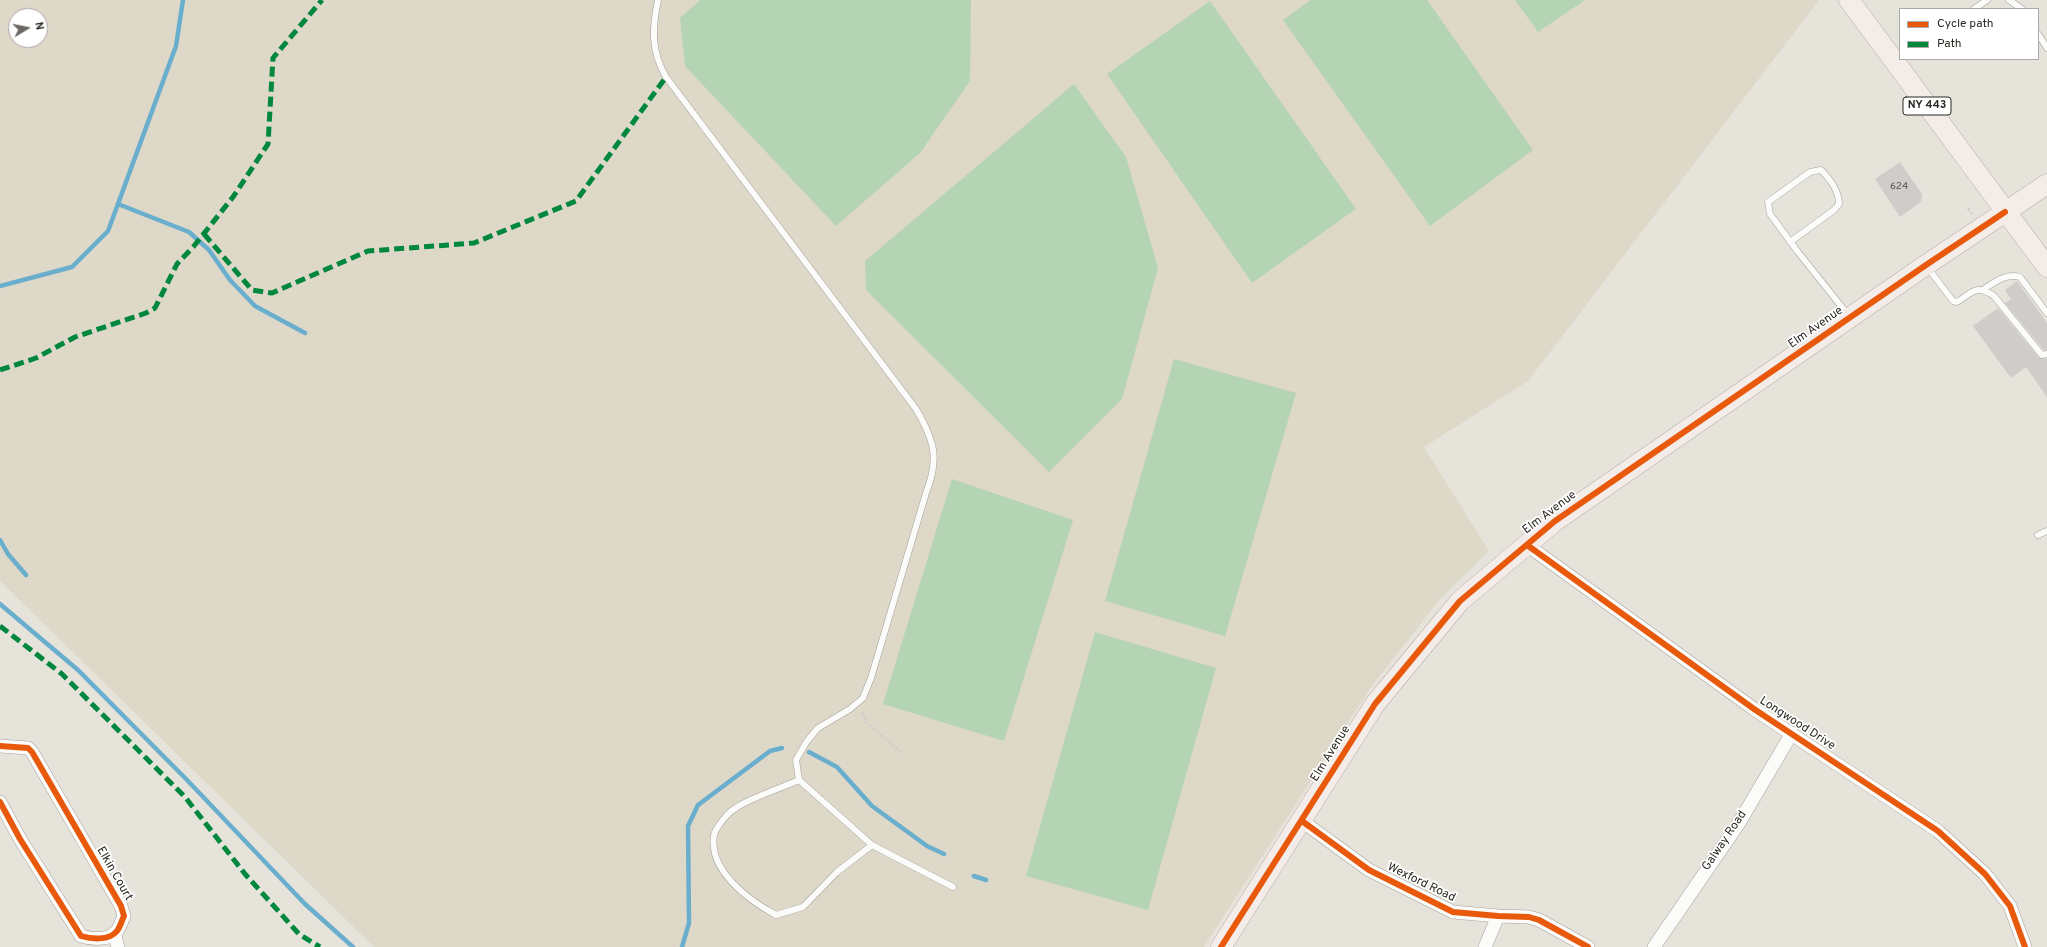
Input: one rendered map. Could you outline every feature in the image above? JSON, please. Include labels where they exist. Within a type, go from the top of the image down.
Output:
[{"type":"main road","name":"NY 443","points":[[1849,0],[1897,60],[2005,212],[2047,267]]},
{"type":"main road","name":"Elm Avenue","points":[[1221,947],[1380,698],[1460,601],[1555,521],[1850,317],[2047,184]]},
{"type":"street","name":"Longwood Drive","points":[[1527,545],[1754,710],[1792,733],[1938,830],[1985,874],[2010,906],[2025,947]]},
{"type":"street","name":"Galway Road","points":[[1654,947],[1739,823],[1792,733]]},
{"type":"street","name":"Elkin Court","points":[[0,746],[28,748],[32,752],[121,906],[124,916],[114,933]]},
{"type":"street","points":[[0,802],[20,838],[78,932],[89,938],[109,937],[114,933],[118,947]]},
{"type":"street","name":"Wexford Road","points":[[1302,821],[1369,870],[1453,912],[1529,917],[1540,920],[1588,947]]},
{"type":"street","points":[[1485,947],[1498,916]]},
{"type":"lane","points":[[658,0],[654,19],[654,48],[666,77],[916,409],[932,441],[934,475],[926,493],[871,678],[863,698],[818,728],[807,741],[796,760],[798,780],[872,845],[953,887]]},
{"type":"lane","points":[[1975,8],[1987,0]]},
{"type":"lane","points":[[2009,0],[2021,8]]},
{"type":"lane","points":[[2039,36],[2047,48]]},
{"type":"lane","points":[[1790,242],[1834,210],[1839,204],[1839,195],[1828,177],[1821,170],[1810,172],[1768,202],[1770,214],[1790,242],[1850,317]]},
{"type":"lane","points":[[1926,265],[1953,301],[1956,302],[1977,289],[1984,289],[2005,276],[2015,275],[2020,277],[2047,312]]},
{"type":"lane","points":[[1984,289],[1994,296],[2042,355],[2047,354]]},
{"type":"lane","points":[[2038,535],[2047,531]]},
{"type":"lane","points":[[798,780],[748,802],[728,814],[714,835],[716,858],[730,880],[754,903],[776,915],[803,907],[838,872],[872,845]]},
{"type":"path","points":[[857,703],[868,723],[901,752]]},
{"type":"shaded area","points":[[0,0],[1819,0],[1528,381],[1424,447],[1489,551],[1440,599],[1371,687],[1204,947],[374,947],[0,581]]},
{"type":"green space","points":[[700,0],[971,0],[970,81],[920,153],[836,226],[685,66],[680,18]]},
{"type":"green space","points":[[1311,0],[1427,0],[1533,150],[1430,226],[1283,20]]},
{"type":"green space","points":[[1515,0],[1585,0],[1538,32]]},
{"type":"green space","points":[[1210,1],[1356,209],[1252,283],[1107,74]]},
{"type":"green space","points":[[1074,84],[1126,157],[1158,268],[1122,399],[1049,472],[866,290],[865,261]]},
{"type":"green space","points":[[1174,359],[1296,393],[1225,636],[1105,601]]},
{"type":"green space","points":[[952,479],[1073,520],[1004,741],[883,704]]},
{"type":"green space","points":[[1095,632],[1216,668],[1148,910],[1026,876]]},
{"type":"building","points":[[1900,162],[1922,194],[1921,202],[1900,217],[1875,179]]},
{"type":"building","points":[[2017,281],[2047,323],[2047,350],[2044,350],[2005,303],[2011,299],[2005,290]]},
{"type":"building","points":[[1998,308],[2039,358],[2047,359],[2047,397],[2026,367],[2011,378],[1973,326]]},
{"type":"waterway","points":[[0,286],[72,267],[108,231],[176,46],[183,0]]},
{"type":"waterway","points":[[118,204],[189,232],[209,250],[230,280],[255,306],[305,333]]},
{"type":"waterway","points":[[0,540],[8,554],[26,575]]},
{"type":"waterway","points":[[0,604],[78,670],[187,780],[305,904],[353,947]]},
{"type":"waterway","points":[[682,947],[689,923],[688,826],[698,805],[770,751],[782,748]]},
{"type":"waterway","points":[[809,752],[837,767],[872,806],[927,846],[944,854]]},
{"type":"waterway","points":[[974,876],[986,880]]},
{"type":"marked path","points":[[0,370],[36,358],[75,337],[146,313],[155,308],[177,264],[194,246],[233,197],[268,144],[273,58],[322,0]]},
{"type":"marked path","points":[[204,234],[252,290],[272,293],[368,251],[474,243],[576,201],[666,77]]},
{"type":"marked path","points":[[0,626],[62,674],[185,797],[245,874],[299,934],[320,947]]},
{"type":"cycle path","points":[[1221,947],[1375,704],[1460,601],[1555,521],[2005,212]]},
{"type":"cycle path","points":[[1527,545],[1754,709],[1938,831],[1985,874],[2010,906],[2025,947]]},
{"type":"cycle path","points":[[0,746],[28,748],[32,752],[121,906],[124,916],[114,934],[105,938],[90,938],[81,936],[20,839],[0,802]]},
{"type":"cycle path","points":[[1302,821],[1369,870],[1453,912],[1529,917],[1539,920],[1588,947]]}]
